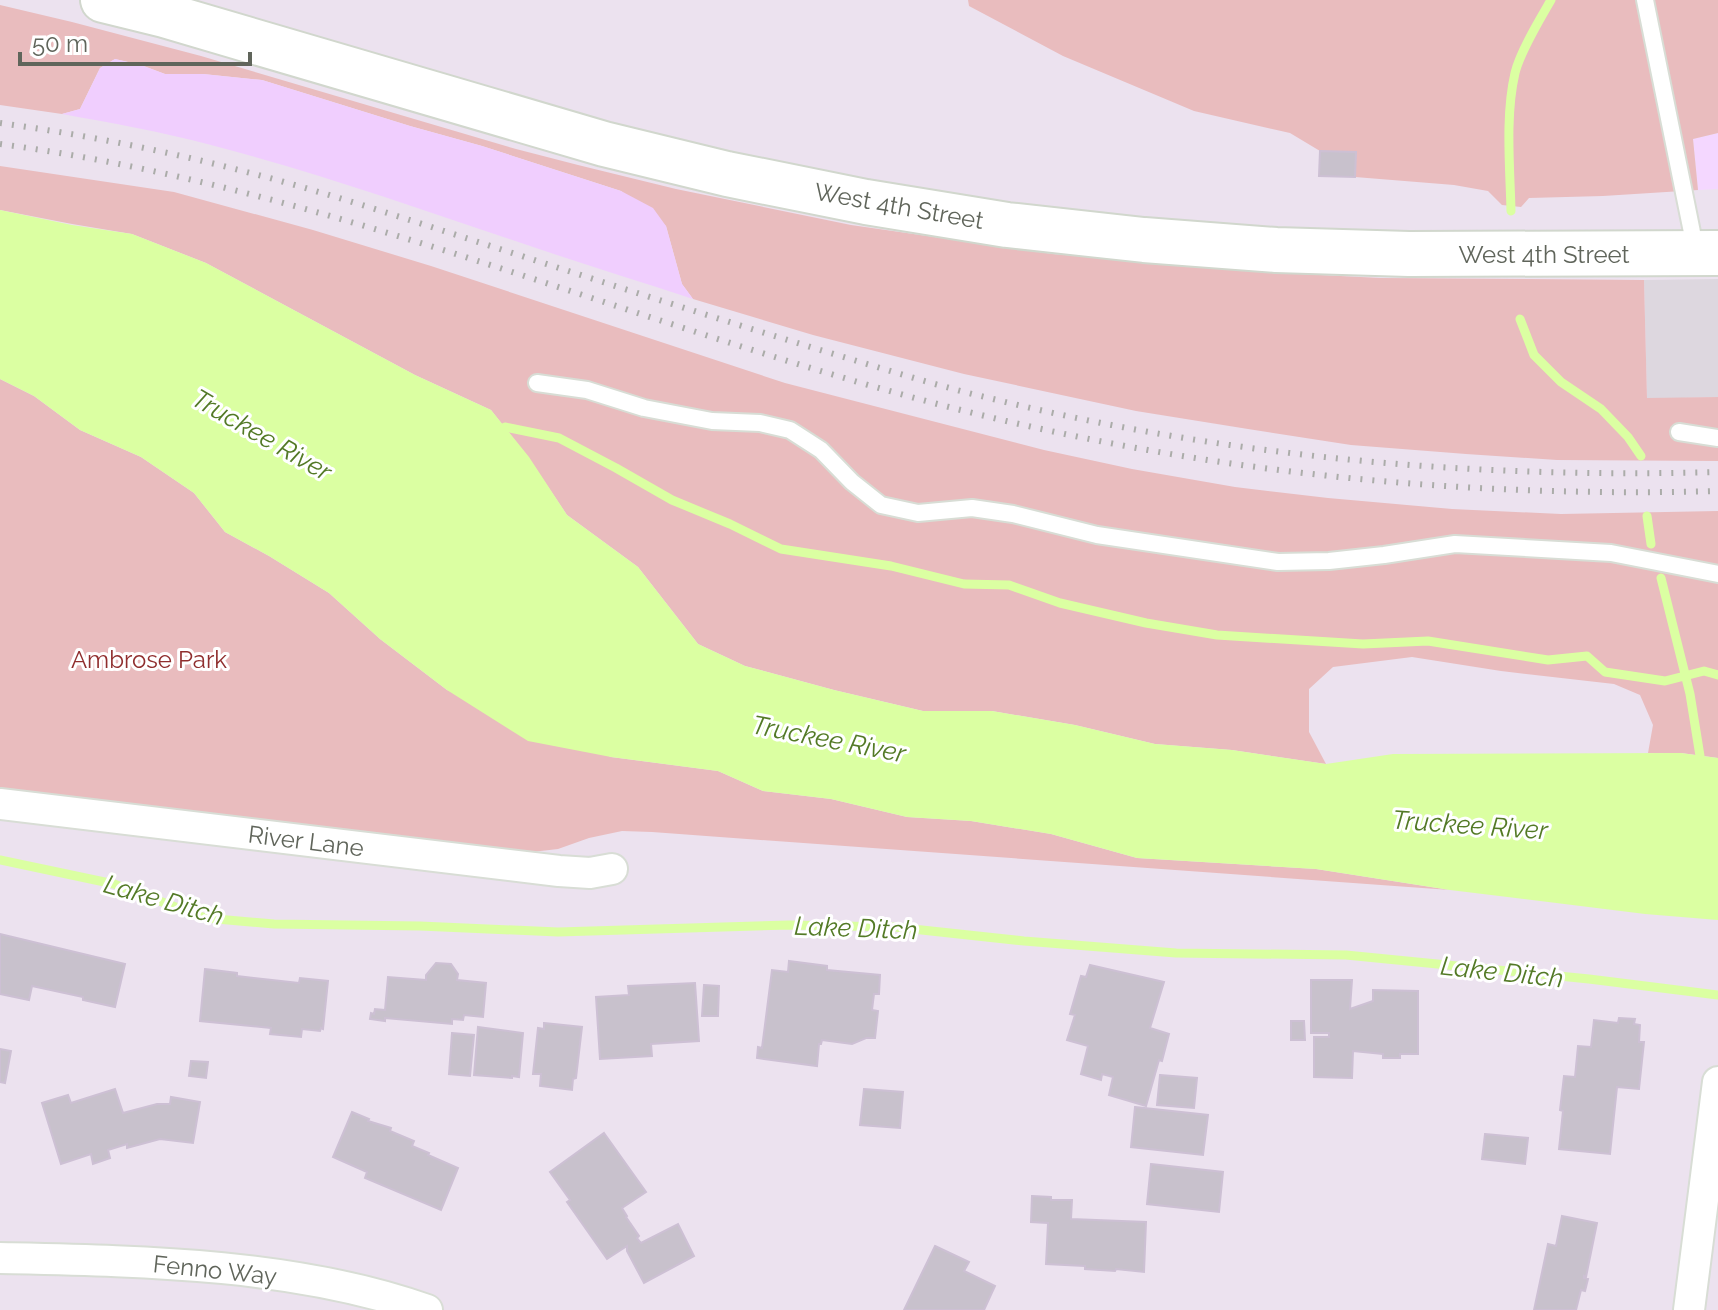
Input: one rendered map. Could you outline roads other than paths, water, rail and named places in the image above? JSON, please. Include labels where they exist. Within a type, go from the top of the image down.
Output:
[{"type":"main road","name":"West 4th Street","points":[[103,0],[164,15],[604,144],[727,174],[881,205],[1007,225],[1276,250],[1409,254],[1707,253]]},
{"type":"street","name":"River Lane","points":[[0,804],[559,871],[590,873],[612,869]]},
{"type":"street","points":[[1689,1310],[1718,1082]]},
{"type":"street","name":"Fenno Way","points":[[0,1258],[98,1260],[273,1275],[352,1287],[427,1310]]},
{"type":"lane","points":[[1645,0],[1707,253]]},
{"type":"lane","points":[[537,383],[587,390],[644,408],[712,421],[760,423],[790,430],[821,450],[852,482],[881,505],[918,513],[972,508],[1013,514],[1097,535],[1278,562],[1329,561],[1455,544],[1611,553],[1718,574]]},
{"type":"lane","points":[[1679,432],[1718,438]]},
{"type":"water","name":"Truckee River","points":[[0,210],[132,234],[206,263],[415,375],[491,410],[529,457],[567,515],[638,567],[698,644],[745,666],[923,711],[992,711],[1075,725],[1155,744],[1232,750],[1326,764],[1393,754],[1681,753],[1718,758],[1718,920],[1450,890],[1316,869],[1137,858],[1051,834],[971,821],[907,817],[831,799],[763,791],[718,771],[611,757],[528,741],[447,690],[380,639],[329,593],[225,532],[194,493],[141,457],[80,430],[34,396],[0,379]]},
{"type":"waterway","points":[[1511,211],[1509,124],[1515,73],[1551,0]]},
{"type":"waterway","points":[[1520,319],[1534,355],[1561,382],[1601,409],[1628,437],[1641,456]]},
{"type":"waterway","points":[[505,427],[559,438],[672,500],[781,549],[891,566],[964,584],[1009,585],[1060,603],[1146,623],[1217,635],[1363,644],[1428,641],[1548,660],[1587,656],[1605,672],[1665,681],[1704,671],[1718,675]]},
{"type":"waterway","points":[[1647,516],[1651,544]]},
{"type":"waterway","points":[[1661,578],[1690,694],[1700,756]]},
{"type":"waterway","name":"Lake Ditch","points":[[0,860],[114,884],[205,918],[274,924],[558,932],[789,925],[894,927],[1176,953],[1346,955],[1718,995]]},
{"type":"railway","points":[[0,123],[89,137],[265,177],[887,370],[968,393],[1079,418],[1169,435],[1351,460],[1534,472],[1718,472]]},
{"type":"railway","points":[[0,144],[114,163],[226,188],[337,218],[886,390],[988,417],[1091,439],[1194,458],[1403,483],[1612,492],[1718,491]]},
{"type":"park label","name":"Ambrose Park","points":[[149,659]]}]
